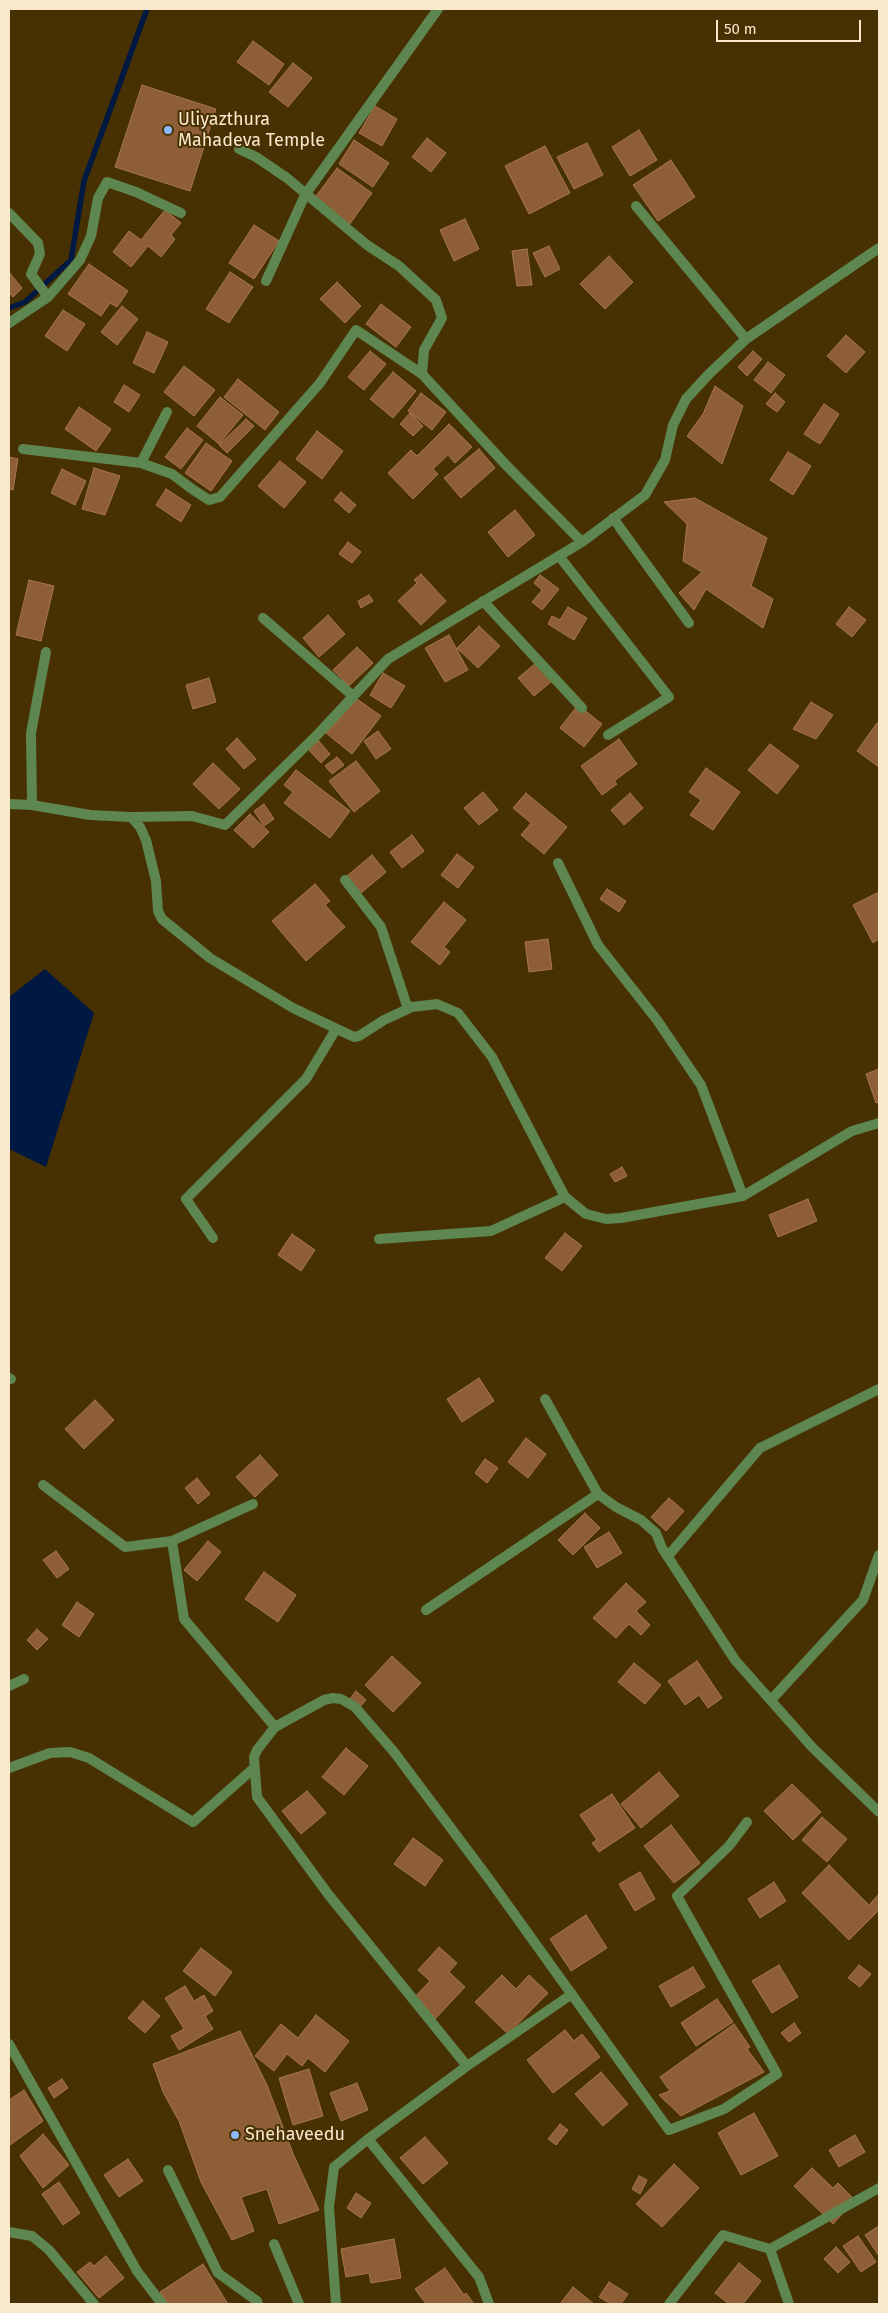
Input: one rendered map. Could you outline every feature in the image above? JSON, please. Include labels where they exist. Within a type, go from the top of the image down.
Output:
[{"type":"street","points":[[266,281],[306,195],[438,9]]},
{"type":"street","points":[[238,149],[256,157],[287,178],[367,245],[399,266],[436,300],[442,318],[424,350],[422,374]]},
{"type":"street","points":[[9,323],[46,294],[80,260],[91,236],[98,198],[107,182],[136,192],[181,213]]},
{"type":"street","points":[[636,206],[746,339]]},
{"type":"street","points":[[9,214],[38,243],[40,254],[31,274],[46,294]]},
{"type":"street","points":[[9,804],[32,805],[90,815],[131,817],[192,816],[225,825],[318,734],[388,659],[582,542],[645,494],[665,460],[673,426],[686,399],[709,374],[746,339],[879,248]]},
{"type":"street","points":[[23,449],[141,463],[172,474],[192,490],[209,500],[220,497],[320,383],[356,330],[422,374],[506,465],[582,542]]},
{"type":"street","points":[[141,463],[167,412]]},
{"type":"street","points":[[612,518],[689,623]]},
{"type":"street","points":[[559,556],[669,697],[608,735]]},
{"type":"street","points":[[483,601],[582,708]]},
{"type":"street","points":[[263,618],[353,696]]},
{"type":"street","points":[[32,805],[30,733],[46,652]]},
{"type":"street","points":[[131,817],[146,840],[156,881],[158,911],[162,919],[210,958],[293,1008],[349,1035],[359,1036],[384,1020],[408,1009],[436,1004],[458,1013],[492,1057],[565,1197],[586,1214],[606,1219],[632,1217],[743,1196],[852,1131],[879,1123]]},
{"type":"street","points":[[558,863],[598,945],[657,1020],[701,1085],[743,1196]]},
{"type":"street","points":[[345,880],[381,927],[408,1009]]},
{"type":"street","points":[[213,1238],[186,1199],[306,1079],[336,1029]]},
{"type":"street","points":[[379,1239],[491,1231],[565,1197]]},
{"type":"street","points":[[668,1556],[760,1448],[879,1389]]},
{"type":"street","points":[[545,1398],[598,1494],[616,1507],[641,1520],[656,1533],[668,1556],[735,1660],[812,1746],[879,1812]]},
{"type":"street","points":[[42,1485],[125,1547],[172,1541],[253,1504]]},
{"type":"street","points":[[426,1610],[598,1494]]},
{"type":"street","points":[[172,1541],[184,1620],[275,1727]]},
{"type":"street","points":[[770,1700],[864,1600],[879,1556]]},
{"type":"street","points":[[9,1686],[24,1679]]},
{"type":"street","points":[[467,2066],[328,1894],[257,1797],[254,1757],[257,1750],[275,1727],[324,1700],[342,1699],[355,1707],[394,1752],[572,1994],[669,2130],[724,2109],[777,2074],[677,1896],[729,1846],[747,1822]]},
{"type":"street","points":[[9,1768],[50,1754],[70,1752],[89,1758],[193,1822],[254,1768]]},
{"type":"street","points":[[336,2304],[329,2207],[334,2167],[467,2066],[572,1994]]},
{"type":"street","points":[[9,2044],[137,2271],[162,2304]]},
{"type":"street","points":[[368,2140],[479,2277],[489,2304]]},
{"type":"street","points":[[168,2170],[218,2273],[258,2304]]},
{"type":"street","points":[[669,2304],[724,2235],[770,2248],[879,2188]]},
{"type":"street","points":[[9,2232],[32,2236],[49,2250],[94,2304]]},
{"type":"street","points":[[274,2244],[299,2304]]},
{"type":"street","points":[[770,2248],[789,2304]]},
{"type":"water","points":[[45,969],[94,1013],[46,1167],[9,1149],[9,997]]},
{"type":"building","points":[[253,41],[284,64],[269,85],[237,62]]},
{"type":"building","points":[[293,63],[312,78],[288,107],[269,92]]},
{"type":"building","name":"Uliyazthura Mahadeva Temple","points":[[142,85],[216,109],[190,191],[115,167]]},
{"type":"building","points":[[375,106],[397,119],[382,146],[359,133]]},
{"type":"building","points":[[639,130],[657,160],[630,176],[612,147]]},
{"type":"building","points":[[427,138],[446,153],[431,172],[412,157]]},
{"type":"building","points":[[354,140],[389,163],[373,187],[339,164]]},
{"type":"building","points":[[587,143],[603,175],[574,189],[557,157]]},
{"type":"building","points":[[545,146],[570,193],[529,214],[505,166]]},
{"type":"building","points":[[671,160],[695,197],[658,221],[633,185]]},
{"type":"building","points":[[337,168],[372,193],[349,225],[314,199]]},
{"type":"building","points":[[165,210],[181,223],[171,235],[175,239],[161,257],[148,246],[131,267],[113,252],[129,231],[141,240]]},
{"type":"building","points":[[465,219],[479,249],[454,261],[440,230]]},
{"type":"building","points":[[254,225],[279,241],[254,279],[229,263]]},
{"type":"building","points":[[549,246],[560,269],[545,277],[533,253]]},
{"type":"building","points":[[527,249],[532,285],[517,286],[512,251]]},
{"type":"building","points":[[609,256],[633,282],[605,309],[580,284]]},
{"type":"building","points":[[89,264],[128,291],[117,307],[110,303],[101,316],[68,294]]},
{"type":"building","points":[[9,272],[22,288],[13,297],[9,293]]},
{"type":"building","points":[[230,272],[253,287],[229,323],[206,309]]},
{"type":"building","points":[[337,282],[361,306],[345,323],[320,299]]},
{"type":"building","points":[[381,304],[411,327],[396,347],[366,324]]},
{"type":"building","points":[[122,306],[138,319],[117,345],[101,332]]},
{"type":"building","points":[[63,310],[85,324],[67,351],[45,336]]},
{"type":"building","points":[[147,332],[168,342],[154,373],[133,363]]},
{"type":"building","points":[[846,335],[865,352],[846,373],[827,356]]},
{"type":"building","points":[[370,351],[386,364],[364,390],[348,377]]},
{"type":"building","points":[[753,351],[762,359],[747,376],[738,367]]},
{"type":"building","points":[[768,362],[785,375],[771,393],[754,380]]},
{"type":"building","points":[[184,366],[215,390],[194,416],[164,392]]},
{"type":"building","points":[[393,372],[416,391],[393,418],[370,399]]},
{"type":"building","points":[[238,379],[279,412],[265,430],[224,397]]},
{"type":"building","points":[[124,385],[140,395],[129,412],[114,402]]},
{"type":"building","points":[[715,386],[743,406],[722,464],[687,436],[703,414]]},
{"type":"building","points":[[421,393],[446,412],[432,430],[408,411]]},
{"type":"building","points":[[775,393],[785,402],[777,412],[766,404]]},
{"type":"building","points":[[220,397],[243,415],[219,444],[197,426]]},
{"type":"building","points":[[824,404],[839,414],[820,444],[804,434]]},
{"type":"building","points":[[79,407],[111,429],[96,451],[65,429]]},
{"type":"building","points":[[410,413],[423,426],[413,436],[400,424]]},
{"type":"building","points":[[246,419],[254,426],[227,453],[219,445]]},
{"type":"building","points":[[449,424],[472,447],[455,463],[448,455],[433,469],[438,474],[413,499],[388,473],[411,450],[417,456]]},
{"type":"building","points":[[187,428],[203,440],[181,469],[165,457]]},
{"type":"building","points":[[317,431],[343,451],[322,479],[296,459]]},
{"type":"building","points":[[206,443],[232,461],[211,491],[185,473]]},
{"type":"building","points":[[479,449],[495,468],[461,498],[444,478]]},
{"type":"building","points":[[788,452],[811,466],[793,495],[770,480]]},
{"type":"building","points":[[9,457],[18,459],[13,490],[9,489]]},
{"type":"building","points":[[280,461],[306,482],[284,508],[258,486]]},
{"type":"building","points":[[94,468],[120,476],[105,515],[82,509]]},
{"type":"building","points":[[62,469],[86,481],[75,505],[51,493]]},
{"type":"building","points":[[166,489],[191,505],[181,522],[156,505]]},
{"type":"building","points":[[341,492],[356,505],[349,513],[334,500]]},
{"type":"building","points":[[695,498],[767,538],[751,586],[773,599],[763,628],[706,589],[694,610],[679,593],[702,572],[683,561],[687,524],[664,502]]},
{"type":"building","points":[[515,510],[535,535],[508,557],[488,532]]},
{"type":"building","points":[[348,542],[361,552],[352,563],[339,554]]},
{"type":"building","points":[[421,574],[446,601],[421,625],[398,601],[417,583],[414,580]]},
{"type":"building","points":[[540,575],[559,589],[542,610],[532,602],[542,590],[534,583]]},
{"type":"building","points":[[29,580],[54,586],[41,641],[16,635]]},
{"type":"building","points":[[369,595],[373,601],[361,608],[358,601]]},
{"type":"building","points":[[568,607],[587,618],[574,640],[548,624],[552,616],[560,620]]},
{"type":"building","points":[[849,607],[866,620],[852,637],[836,624]]},
{"type":"building","points":[[328,615],[345,634],[319,657],[303,638]]},
{"type":"building","points":[[479,626],[500,646],[478,668],[457,648]]},
{"type":"building","points":[[449,635],[468,670],[445,682],[425,648]]},
{"type":"building","points":[[357,647],[373,663],[349,686],[333,670]]},
{"type":"building","points":[[536,663],[552,681],[534,696],[518,678]]},
{"type":"building","points":[[383,673],[405,686],[391,708],[370,695]]},
{"type":"building","points":[[209,678],[216,702],[193,709],[186,685]]},
{"type":"building","points":[[357,699],[381,716],[352,754],[326,733]]},
{"type":"building","points":[[811,702],[833,715],[816,739],[793,729]]},
{"type":"building","points":[[578,705],[602,724],[584,747],[560,728]]},
{"type":"building","points":[[877,723],[879,725],[879,767],[857,751]]},
{"type":"building","points":[[378,731],[391,749],[376,759],[364,741]]},
{"type":"building","points":[[237,738],[256,759],[244,769],[226,749]]},
{"type":"building","points":[[619,739],[637,764],[614,781],[617,784],[602,795],[581,766]]},
{"type":"building","points":[[318,740],[330,754],[321,763],[308,749]]},
{"type":"building","points":[[770,744],[799,766],[777,794],[748,770]]},
{"type":"building","points":[[337,757],[344,765],[332,774],[325,766]]},
{"type":"building","points":[[356,761],[380,791],[354,812],[329,781]]},
{"type":"building","points":[[213,763],[240,789],[219,809],[193,784]]},
{"type":"building","points":[[706,768],[740,792],[713,830],[690,815],[701,800],[689,792]]},
{"type":"building","points":[[296,770],[350,811],[330,838],[284,803],[293,792],[284,785]]},
{"type":"building","points":[[483,792],[498,810],[479,825],[464,808]]},
{"type":"building","points":[[526,793],[567,827],[544,854],[521,835],[531,823],[513,808]]},
{"type":"building","points":[[630,793],[643,808],[624,825],[611,810]]},
{"type":"building","points":[[264,804],[274,819],[264,826],[254,811]]},
{"type":"building","points":[[250,814],[269,832],[253,848],[234,830]]},
{"type":"building","points":[[412,835],[424,851],[402,868],[390,852]]},
{"type":"building","points":[[457,854],[474,867],[458,888],[441,875]]},
{"type":"building","points":[[372,855],[386,872],[361,893],[347,876]]},
{"type":"building","points":[[315,884],[330,901],[325,905],[345,927],[306,961],[272,921]]},
{"type":"building","points":[[607,889],[626,901],[619,912],[600,899]]},
{"type":"building","points":[[877,893],[879,897],[879,939],[873,943],[853,905]]},
{"type":"building","points":[[444,902],[466,920],[444,947],[450,952],[440,965],[411,942]]},
{"type":"building","points":[[548,939],[552,969],[529,972],[525,942]]},
{"type":"building","points":[[879,1069],[879,1102],[876,1103],[866,1074]]},
{"type":"building","points":[[622,1167],[627,1176],[615,1182],[610,1174]]},
{"type":"building","points":[[808,1199],[817,1221],[778,1237],[769,1215]]},
{"type":"building","points":[[565,1233],[582,1246],[562,1271],[545,1258]]},
{"type":"building","points":[[292,1234],[315,1250],[301,1271],[278,1255]]},
{"type":"building","points":[[479,1378],[494,1401],[462,1422],[447,1399]]},
{"type":"building","points":[[95,1400],[114,1420],[84,1449],[65,1429]]},
{"type":"building","points":[[526,1438],[546,1454],[528,1478],[508,1462]]},
{"type":"building","points":[[260,1455],[278,1475],[255,1497],[236,1477]]},
{"type":"building","points":[[485,1459],[498,1468],[487,1483],[475,1473]]},
{"type":"building","points":[[197,1478],[210,1494],[198,1504],[185,1488]]},
{"type":"building","points":[[669,1498],[684,1511],[666,1531],[651,1517]]},
{"type":"building","points":[[585,1513],[600,1528],[573,1555],[558,1540]]},
{"type":"building","points":[[609,1532],[622,1553],[597,1568],[584,1547]]},
{"type":"building","points":[[208,1541],[221,1552],[197,1581],[184,1570]]},
{"type":"building","points":[[56,1551],[69,1569],[57,1578],[43,1560]]},
{"type":"building","points":[[264,1572],[296,1595],[278,1622],[245,1599]]},
{"type":"building","points":[[626,1583],[646,1602],[636,1611],[650,1625],[641,1635],[629,1624],[616,1638],[593,1618]]},
{"type":"building","points":[[77,1602],[94,1614],[79,1637],[62,1625]]},
{"type":"building","points":[[37,1629],[48,1639],[37,1650],[27,1640]]},
{"type":"building","points":[[392,1656],[421,1683],[393,1712],[365,1685]]},
{"type":"building","points":[[697,1661],[722,1698],[708,1708],[699,1695],[685,1705],[668,1681]]},
{"type":"building","points":[[634,1663],[661,1685],[645,1704],[618,1682]]},
{"type":"building","points":[[356,1691],[366,1700],[360,1707],[350,1699]]},
{"type":"building","points":[[346,1748],[368,1766],[344,1795],[322,1777]]},
{"type":"building","points":[[659,1772],[679,1796],[641,1828],[621,1804]]},
{"type":"building","points":[[792,1784],[821,1812],[793,1840],[764,1811]]},
{"type":"building","points":[[307,1791],[326,1813],[301,1834],[282,1811]]},
{"type":"building","points":[[612,1794],[635,1828],[599,1852],[592,1843],[597,1840],[580,1815]]},
{"type":"building","points":[[822,1817],[847,1839],[827,1862],[802,1840]]},
{"type":"building","points":[[671,1825],[700,1863],[674,1883],[644,1846]]},
{"type":"building","points":[[413,1838],[443,1860],[425,1886],[394,1864]]},
{"type":"building","points":[[829,1865],[869,1905],[879,1894],[879,1910],[849,1940],[802,1893]]},
{"type":"building","points":[[640,1872],[655,1899],[635,1911],[619,1884]]},
{"type":"building","points":[[774,1882],[786,1901],[760,1918],[748,1899]]},
{"type":"building","points":[[586,1915],[607,1948],[571,1971],[550,1939]]},
{"type":"building","points":[[439,1947],[457,1963],[449,1972],[465,1987],[435,2019],[413,1999],[430,1981],[418,1970]]},
{"type":"building","points":[[201,1948],[232,1972],[215,1996],[183,1971]]},
{"type":"building","points":[[779,1965],[798,1997],[772,2013],[752,1981]]},
{"type":"building","points":[[859,1965],[871,1974],[860,1987],[848,1978]]},
{"type":"building","points":[[693,1967],[705,1987],[671,2007],[659,1986]]},
{"type":"building","points":[[502,1975],[516,1989],[529,1975],[548,1993],[508,2034],[475,2002]]},
{"type":"building","points":[[185,1986],[194,2001],[204,1995],[213,2011],[205,2016],[213,2029],[179,2050],[171,2036],[184,2029],[165,1998]]},
{"type":"building","points":[[717,1999],[733,2022],[696,2046],[681,2023]]},
{"type":"building","points":[[143,2001],[160,2016],[145,2033],[128,2018]]},
{"type":"building","points":[[316,2015],[349,2041],[325,2072],[308,2058],[302,2066],[287,2054],[274,2071],[255,2056],[281,2024],[298,2038]]},
{"type":"building","points":[[794,2023],[801,2033],[789,2042],[781,2033]]},
{"type":"building","points":[[734,2024],[750,2047],[747,2049],[764,2072],[681,2116],[659,2095],[670,2091],[660,2077]]},
{"type":"building","points":[[565,2030],[574,2041],[582,2034],[600,2057],[553,2093],[527,2060]]},
{"type":"building","name":"Snehaveedu","points":[[240,2031],[267,2085],[294,2156],[319,2210],[279,2224],[267,2189],[241,2197],[254,2231],[232,2240],[201,2182],[179,2121],[163,2092],[153,2064]]},
{"type":"building","points":[[309,2069],[323,2116],[293,2125],[279,2078]]},
{"type":"building","points":[[601,2072],[628,2104],[603,2126],[575,2094]]},
{"type":"building","points":[[62,2079],[68,2088],[54,2098],[48,2088]]},
{"type":"building","points":[[357,2083],[368,2110],[341,2121],[330,2093]]},
{"type":"building","points":[[24,2090],[43,2121],[10,2145],[9,2100]]},
{"type":"building","points":[[754,2113],[778,2156],[741,2175],[718,2133]]},
{"type":"building","points":[[560,2124],[568,2130],[556,2145],[548,2139]]},
{"type":"building","points":[[43,2134],[69,2165],[43,2188],[20,2156]]},
{"type":"building","points":[[855,2135],[865,2152],[839,2167],[829,2150]]},
{"type":"building","points":[[425,2137],[448,2163],[423,2184],[400,2158]]},
{"type":"building","points":[[128,2159],[143,2181],[119,2197],[104,2175]]},
{"type":"building","points":[[674,2164],[699,2188],[662,2227],[636,2204]]},
{"type":"building","points":[[812,2168],[833,2188],[838,2183],[855,2200],[833,2224],[794,2186]]},
{"type":"building","points":[[639,2176],[647,2180],[640,2194],[632,2189]]},
{"type":"building","points":[[59,2182],[80,2213],[63,2225],[42,2194]]},
{"type":"building","points":[[356,2193],[371,2203],[361,2218],[347,2208]]},
{"type":"building","points":[[879,2226],[879,2256],[865,2235]]},
{"type":"building","points":[[858,2236],[876,2262],[861,2272],[843,2246]]},
{"type":"building","points":[[394,2239],[401,2278],[371,2283],[369,2273],[346,2277],[341,2249]]},
{"type":"building","points":[[836,2247],[850,2262],[838,2273],[824,2259]]},
{"type":"building","points":[[106,2256],[124,2278],[99,2298],[77,2272],[90,2262],[94,2266]]},
{"type":"building","points":[[739,2263],[761,2281],[743,2304],[729,2304],[715,2293]]},
{"type":"building","points":[[203,2264],[228,2304],[168,2304],[160,2292]]},
{"type":"building","points":[[445,2268],[464,2295],[466,2293],[474,2304],[426,2304],[415,2289]]},
{"type":"building","points":[[609,2282],[628,2294],[621,2304],[611,2304],[599,2297]]},
{"type":"building","points":[[573,2287],[594,2304],[560,2304]]},
{"type":"waterway","points":[[9,308],[25,302],[71,260],[84,181],[147,9]]},
{"type":"place","name":"Uliyazthura Mahadeva Temple","points":[[168,130]]},
{"type":"place","name":"Snehaveedu","points":[[235,2135]]}]
